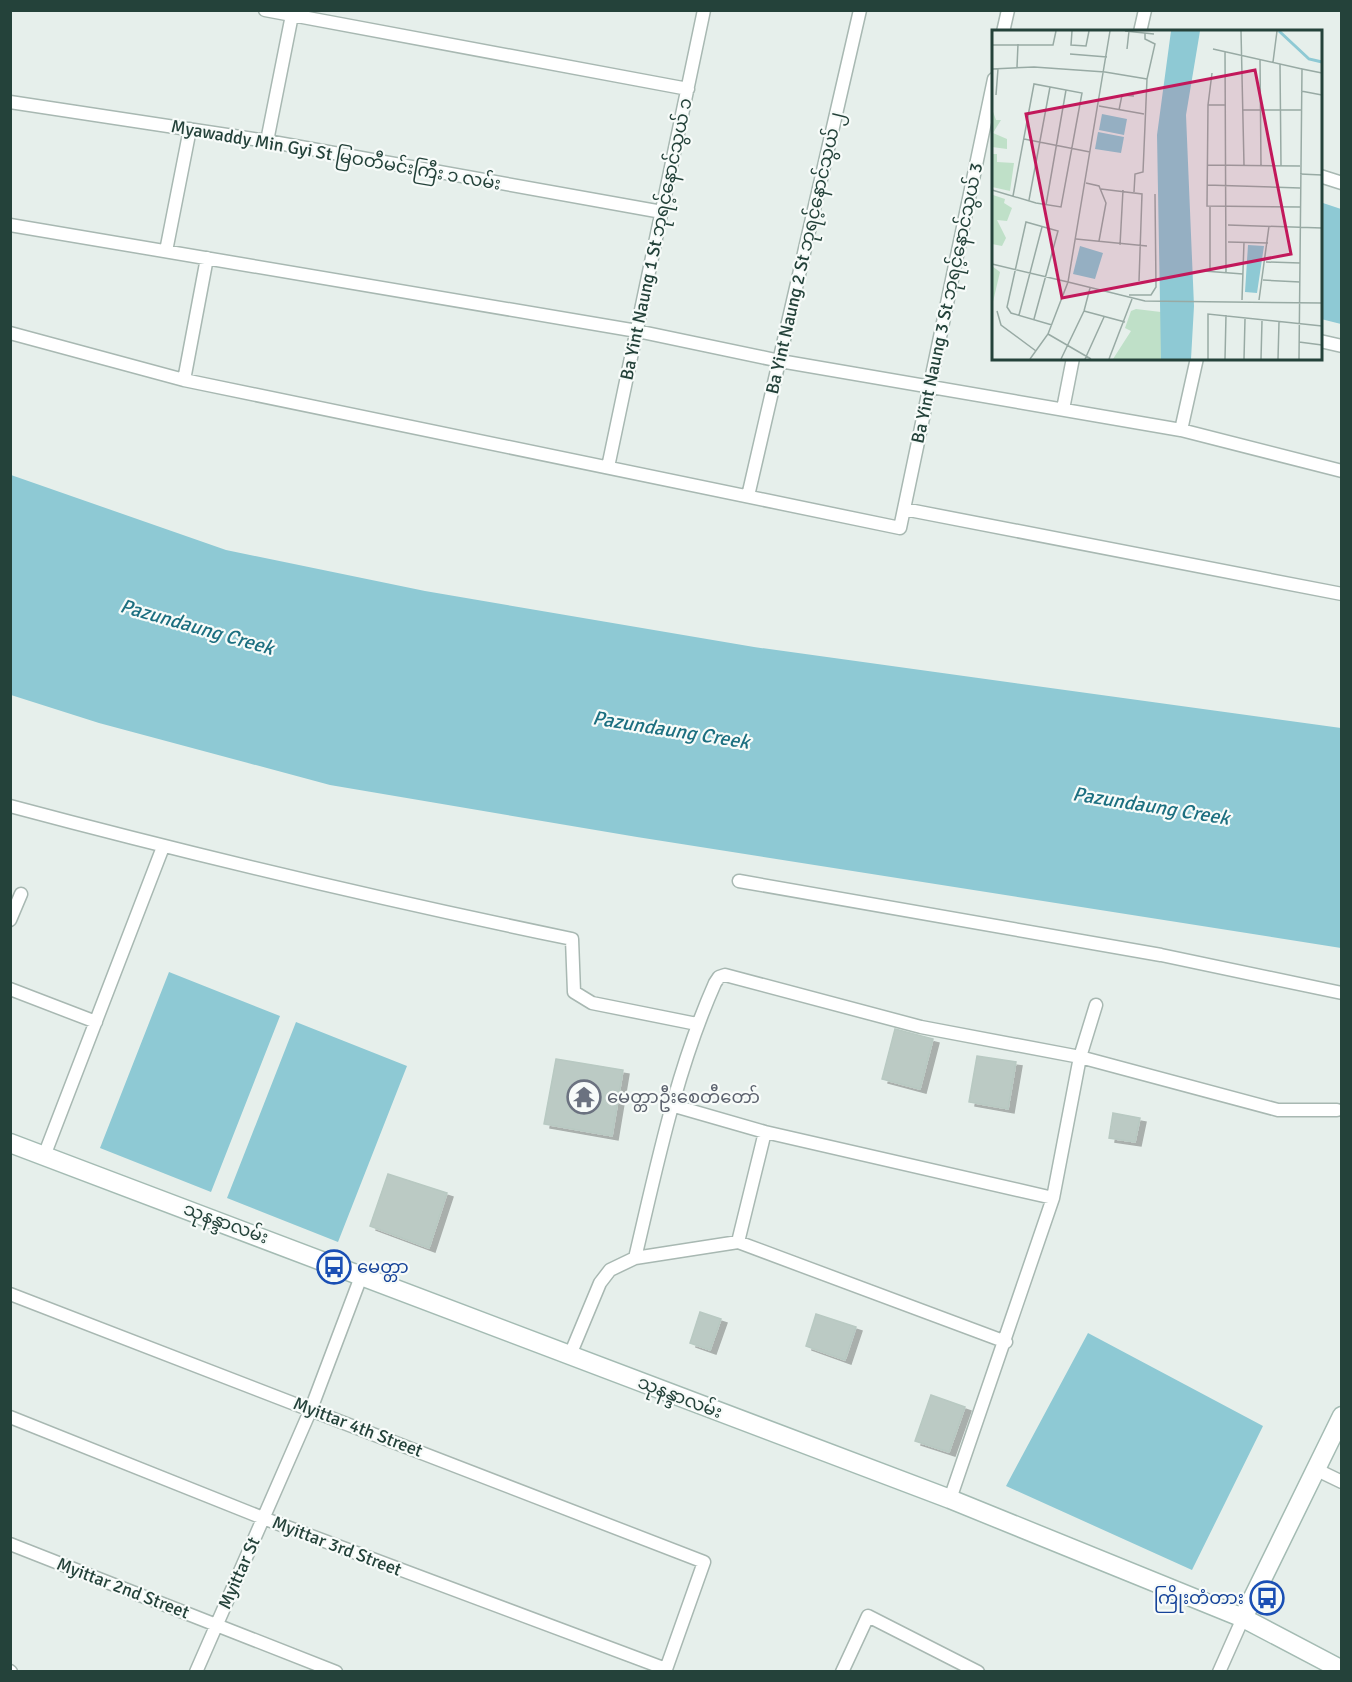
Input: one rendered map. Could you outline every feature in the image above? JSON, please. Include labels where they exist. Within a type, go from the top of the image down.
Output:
[{"type":"main road","name":"သုနန္ဒာလမ်း","points":[[10,1143],[362,1274],[950,1499],[1243,1618],[1341,1670]]},
{"type":"main road","points":[[1243,1618],[1341,1416]]},
{"type":"street","points":[[265,10],[292,13],[688,89]]},
{"type":"street","name":"Ba Yint Naung 1 St ဘုရင့်နောင်သွယ် ၁","points":[[608,467],[704,10]]},
{"type":"street","name":"Ba Yint Naung 2 St ဘုရင့်နောင်သွယ် ၂","points":[[748,496],[860,10]]},
{"type":"street","points":[[1003,30],[1008,10]]},
{"type":"street","points":[[1140,30],[1145,10]]},
{"type":"street","points":[[267,141],[292,13]]},
{"type":"street","name":"Ba Yint Naung 3 St ဘုရင့်နောင်သွယ် 3","points":[[748,496],[900,528],[992,84]]},
{"type":"street","name":"Myawaddy Min Gyi St မြဝတီမင်းကြီး ၁ လမ်း","points":[[10,102],[267,141],[662,212]]},
{"type":"street","points":[[166,251],[190,129]]},
{"type":"street","points":[[1322,177],[1341,183]]},
{"type":"street","points":[[10,225],[637,332],[780,361],[1181,430],[1341,471]]},
{"type":"street","points":[[184,380],[207,258]]},
{"type":"street","points":[[10,333],[184,380],[748,496]]},
{"type":"street","points":[[1322,341],[1341,346]]},
{"type":"street","points":[[1063,409],[1073,360]]},
{"type":"street","points":[[1181,430],[1197,360]]},
{"type":"street","points":[[904,509],[1341,594]]},
{"type":"street","points":[[10,806],[163,847],[413,906],[572,939],[574,992],[592,1003],[697,1023]]},
{"type":"street","points":[[44,1155],[163,847]]},
{"type":"street","points":[[739,881],[1161,955],[1341,993]]},
{"type":"street","points":[[10,920],[21,894]]},
{"type":"street","points":[[635,1258],[671,1105],[697,1023],[714,982],[725,975],[921,1027],[1080,1057],[1278,1110],[1337,1110]]},
{"type":"street","points":[[10,989],[96,1022]]},
{"type":"street","points":[[950,1499],[1006,1342],[1053,1198],[1080,1057],[1096,1005]]},
{"type":"street","points":[[671,1105],[765,1132],[1053,1198]]},
{"type":"street","points":[[738,1242],[765,1132]]},
{"type":"street","points":[[570,1355],[604,1276],[635,1258],[738,1242],[1006,1342]]},
{"type":"street","name":"Myittar St","points":[[196,1671],[311,1409],[362,1274]]},
{"type":"street","name":"Myittar 4th Street","points":[[10,1294],[704,1562],[666,1670]]},
{"type":"street","name":"Myittar 3rd Street","points":[[10,1417],[263,1518],[666,1670]]},
{"type":"street","points":[[1316,1469],[1341,1482]]},
{"type":"street","name":"Myittar 2nd Street","points":[[10,1544],[336,1671]]},
{"type":"street","points":[[842,1671],[868,1617],[978,1671]]},
{"type":"street","points":[[1219,1671],[1243,1618]]},
{"type":"water","points":[[1322,203],[1341,209],[1341,324],[1322,319]]},
{"type":"water","name":"Pazundaung Creek","points":[[11,475],[226,550],[425,591],[754,647],[1341,728],[1341,948],[637,837],[330,785],[99,723],[11,695]]},
{"type":"water","points":[[169,972],[280,1016],[211,1192],[100,1148]]},
{"type":"water","points":[[296,1022],[407,1066],[338,1242],[227,1198]]},
{"type":"water","points":[[1088,1333],[1263,1426],[1192,1570],[1006,1486]]},
{"type":"building","points":[[895,1029],[933,1039],[920,1089],[882,1079]]},
{"type":"building","points":[[977,1056],[1016,1062],[1008,1109],[969,1102]]},
{"type":"building","name":"မေတ္တာဦးစေတီတော်","points":[[556,1059],[623,1070],[612,1136],[544,1124]]},
{"type":"building","points":[[1113,1113],[1140,1118],[1135,1142],[1109,1138]]},
{"type":"building","points":[[388,1174],[447,1193],[429,1248],[370,1226]]},
{"type":"building","points":[[700,1312],[721,1319],[710,1350],[690,1343]]},
{"type":"building","points":[[816,1314],[856,1327],[845,1360],[806,1346]]},
{"type":"building","points":[[931,1395],[965,1407],[949,1452],[915,1441]]},
{"type":"place","name":"မေတ္တာဦးစေတီတော်","points":[[584,1097]]},
{"type":"place","name":"မေတ္တာ","points":[[334,1267]]},
{"type":"place","name":"ကြိုးတံတား","points":[[1267,1598]]}]
